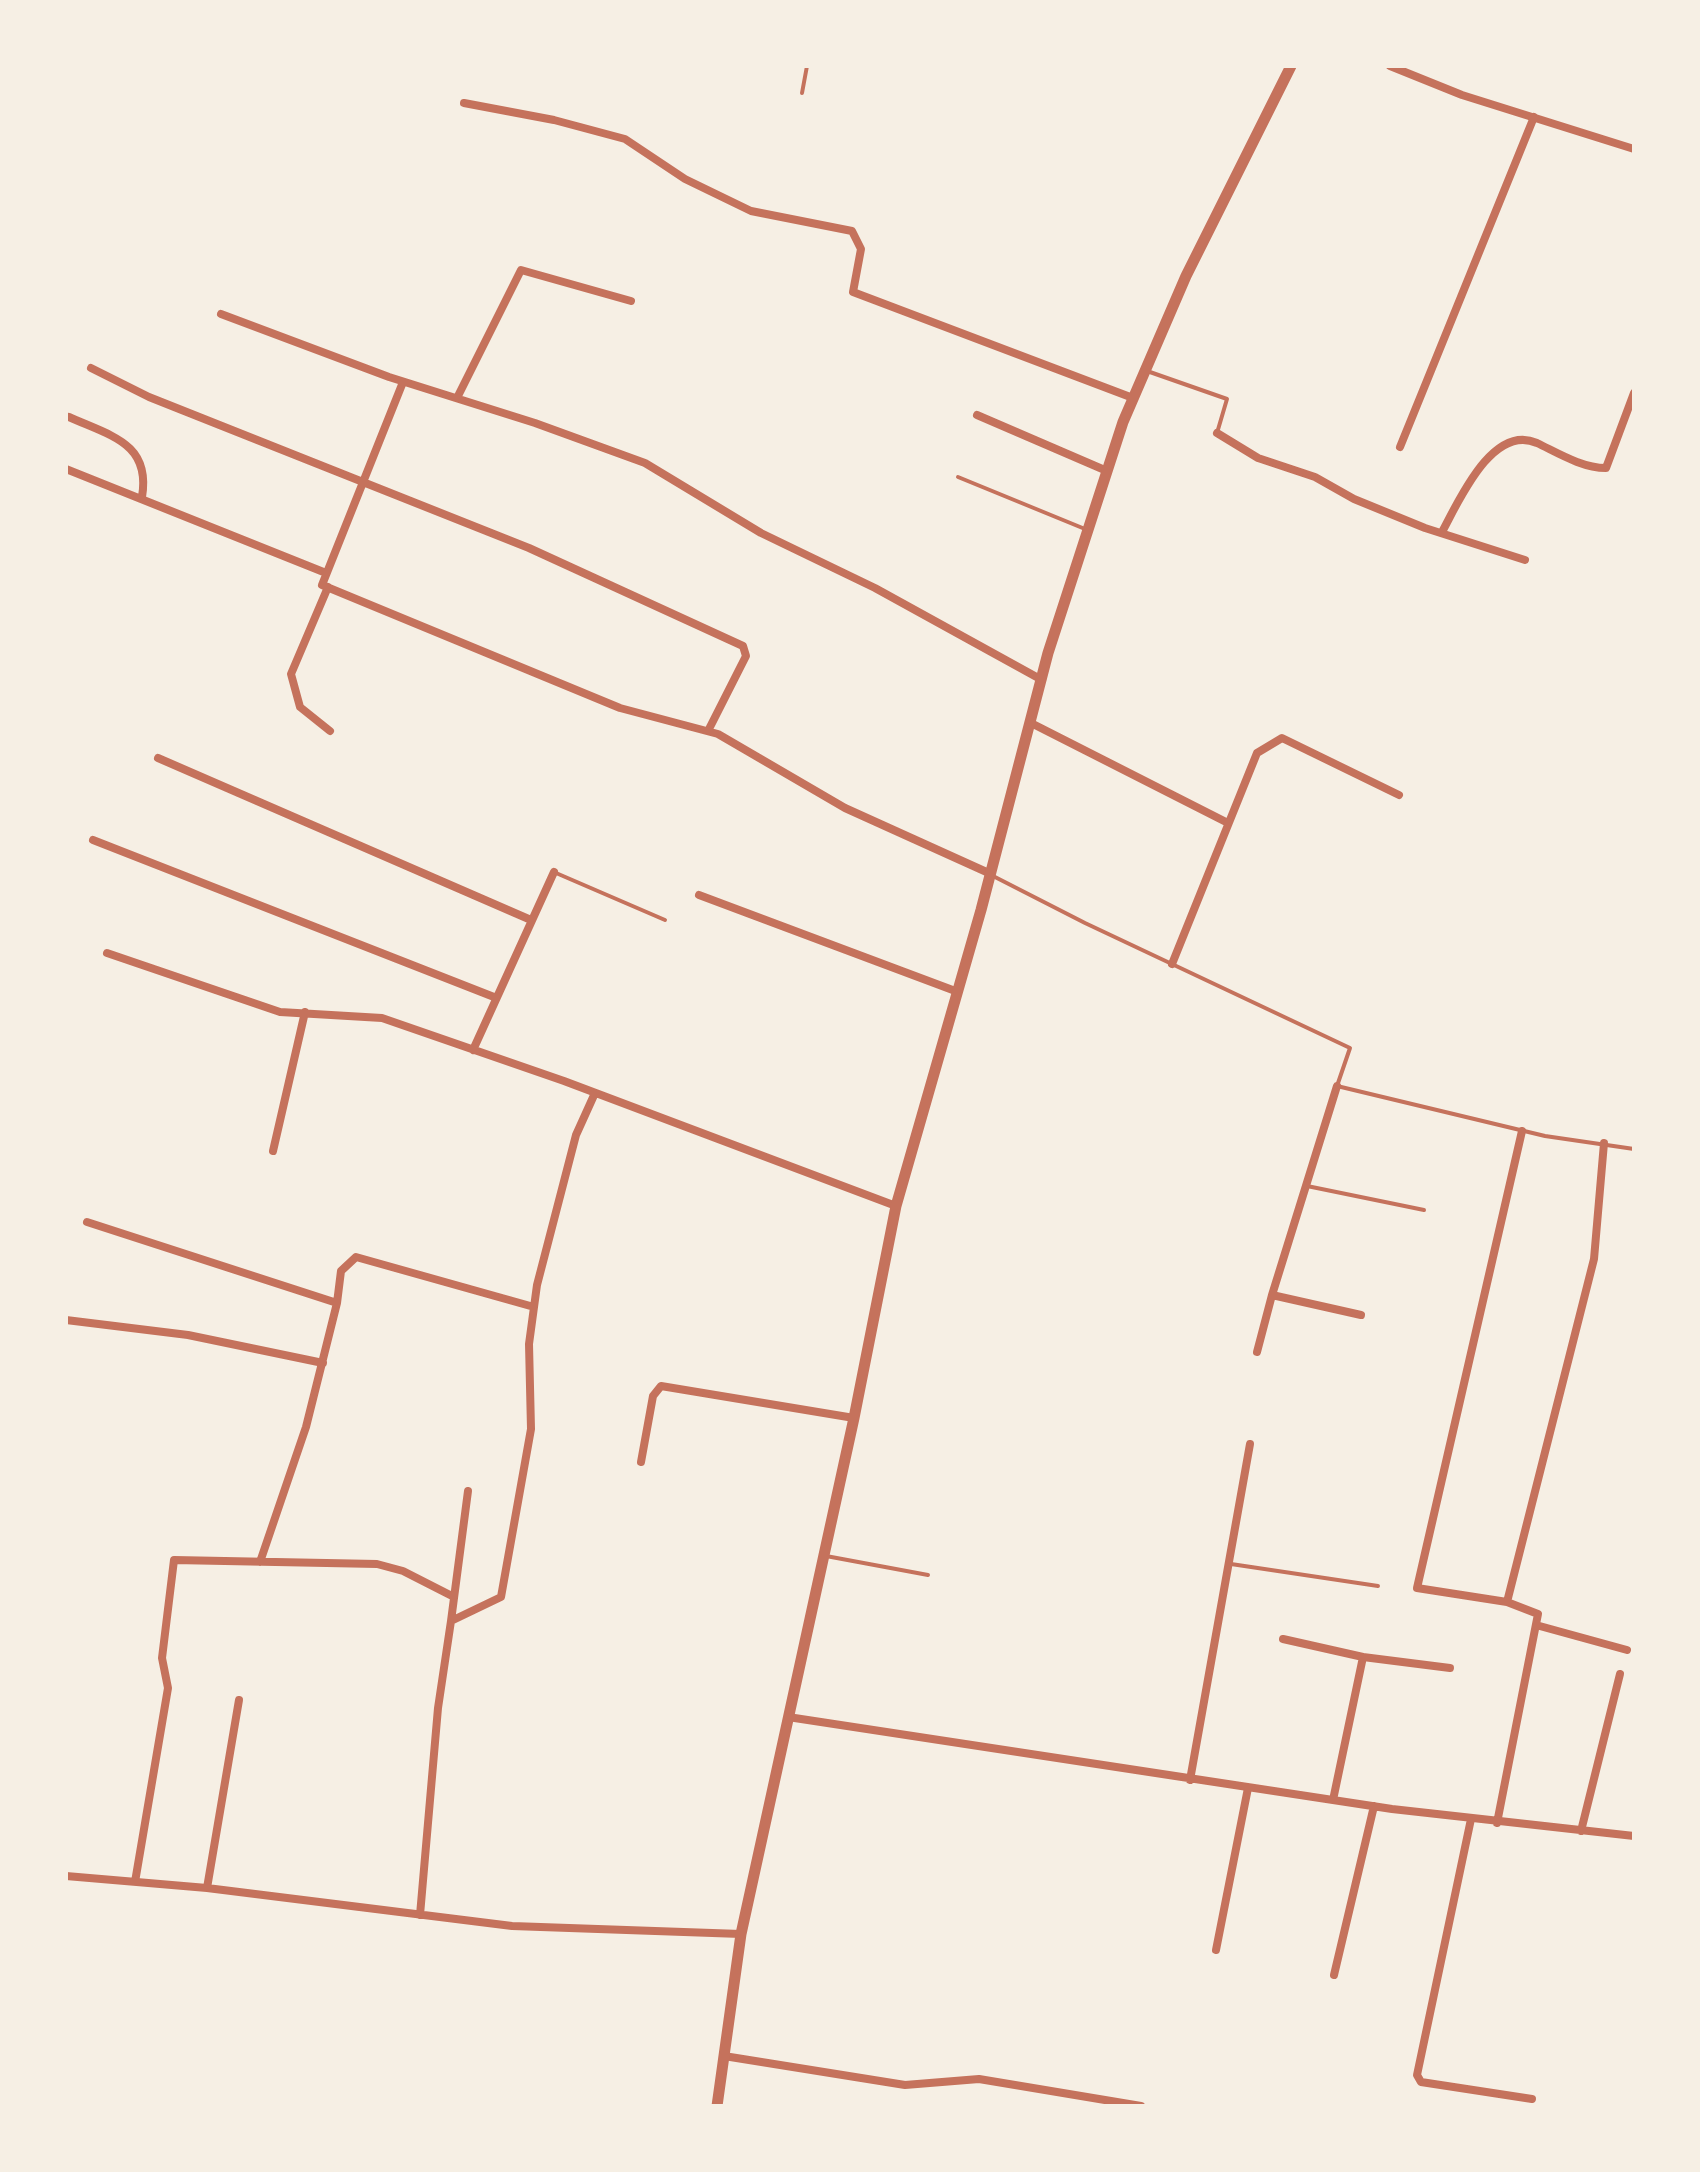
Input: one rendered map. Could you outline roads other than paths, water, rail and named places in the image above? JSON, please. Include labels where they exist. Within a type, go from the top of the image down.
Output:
[{"type":"street","points":[[717,2106],[741,1934],[854,1418],[896,1206],[991,874],[1042,680],[1087,530],[1133,398],[1186,276],[1291,66]]},
{"type":"street","points":[[1390,66],[1462,95],[1634,149]]},
{"type":"street","points":[[464,103],[554,120],[625,139],[685,179],[751,211],[852,231],[861,249],[853,292],[1133,398]]},
{"type":"street","points":[[1400,447],[1534,117]]},
{"type":"street","points":[[457,398],[521,269],[631,301]]},
{"type":"street","points":[[221,314],[403,382],[645,463],[761,533],[875,588],[1042,680]]},
{"type":"street","points":[[91,368],[149,397],[529,548],[743,646],[746,656],[708,731]]},
{"type":"street","points":[[403,382],[322,585],[620,708],[708,731],[845,808],[991,874]]},
{"type":"street","points":[[1442,532],[1470,481],[1494,453],[1511,441],[1531,441],[1583,464],[1606,468],[1634,393]]},
{"type":"street","points":[[977,415],[1107,471]]},
{"type":"street","points":[[69,417],[132,449],[142,461],[146,477],[142,497]]},
{"type":"street","points":[[1217,433],[1258,458],[1315,477],[1354,499],[1525,560]]},
{"type":"street","points":[[66,469],[326,573]]},
{"type":"street","points":[[328,587],[291,674],[300,707],[330,731]]},
{"type":"street","points":[[1031,723],[1228,823]]},
{"type":"street","points":[[1172,964],[1257,753],[1282,738],[1399,795]]},
{"type":"street","points":[[158,758],[531,920]]},
{"type":"street","points":[[93,840],[494,997]]},
{"type":"street","points":[[473,1050],[494,997],[554,872]]},
{"type":"street","points":[[699,895],[958,992]]},
{"type":"street","points":[[107,953],[280,1012],[382,1018],[595,1093],[896,1206]]},
{"type":"street","points":[[273,1151],[305,1012]]},
{"type":"street","points":[[1257,1352],[1337,1086]]},
{"type":"street","points":[[451,1621],[501,1597],[531,1429],[529,1344],[534,1307],[554,1209],[576,1135],[595,1093]]},
{"type":"street","points":[[1497,1823],[1538,1614],[1507,1602],[1417,1588],[1522,1131]]},
{"type":"street","points":[[1507,1602],[1594,1259],[1604,1143]]},
{"type":"street","points":[[87,1222],[337,1303]]},
{"type":"street","points":[[260,1562],[284,1499],[323,1363],[341,1271],[356,1257],[534,1307]]},
{"type":"street","points":[[1272,1295],[1361,1315]]},
{"type":"street","points":[[66,1320],[188,1335],[323,1363]]},
{"type":"street","points":[[641,1462],[653,1396],[661,1386],[669,1384],[854,1418]]},
{"type":"street","points":[[1190,1780],[1250,1444]]},
{"type":"street","points":[[420,1915],[438,1708],[468,1491]]},
{"type":"street","points":[[135,1882],[168,1688],[162,1658],[174,1560],[377,1564],[403,1571],[454,1597]]},
{"type":"street","points":[[1536,1625],[1627,1650]]},
{"type":"street","points":[[1283,1639],[1363,1657],[1450,1668]]},
{"type":"street","points":[[1333,1800],[1363,1657]]},
{"type":"street","points":[[1581,1831],[1620,1674]]},
{"type":"street","points":[[207,1888],[239,1700]]},
{"type":"street","points":[[788,1717],[1374,1806],[1497,1823],[1634,1836]]},
{"type":"street","points":[[1216,1950],[1248,1788]]},
{"type":"street","points":[[1334,1975],[1374,1806]]},
{"type":"street","points":[[1471,1819],[1417,2075],[1421,2082],[1532,2099]]},
{"type":"street","points":[[66,1876],[207,1888],[512,1926],[741,1934]]},
{"type":"street","points":[[724,2056],[905,2085],[979,2079],[1141,2106]]},
{"type":"lane","points":[[802,93],[807,66]]},
{"type":"lane","points":[[1145,370],[1227,399],[1217,433]]},
{"type":"lane","points":[[958,477],[1087,530]]},
{"type":"lane","points":[[554,872],[665,920]]},
{"type":"lane","points":[[991,874],[1350,1048],[1337,1086],[1522,1131],[1634,1149]]},
{"type":"lane","points":[[1307,1186],[1424,1210]]},
{"type":"lane","points":[[824,1555],[928,1575]]},
{"type":"lane","points":[[1228,1563],[1378,1586]]}]
